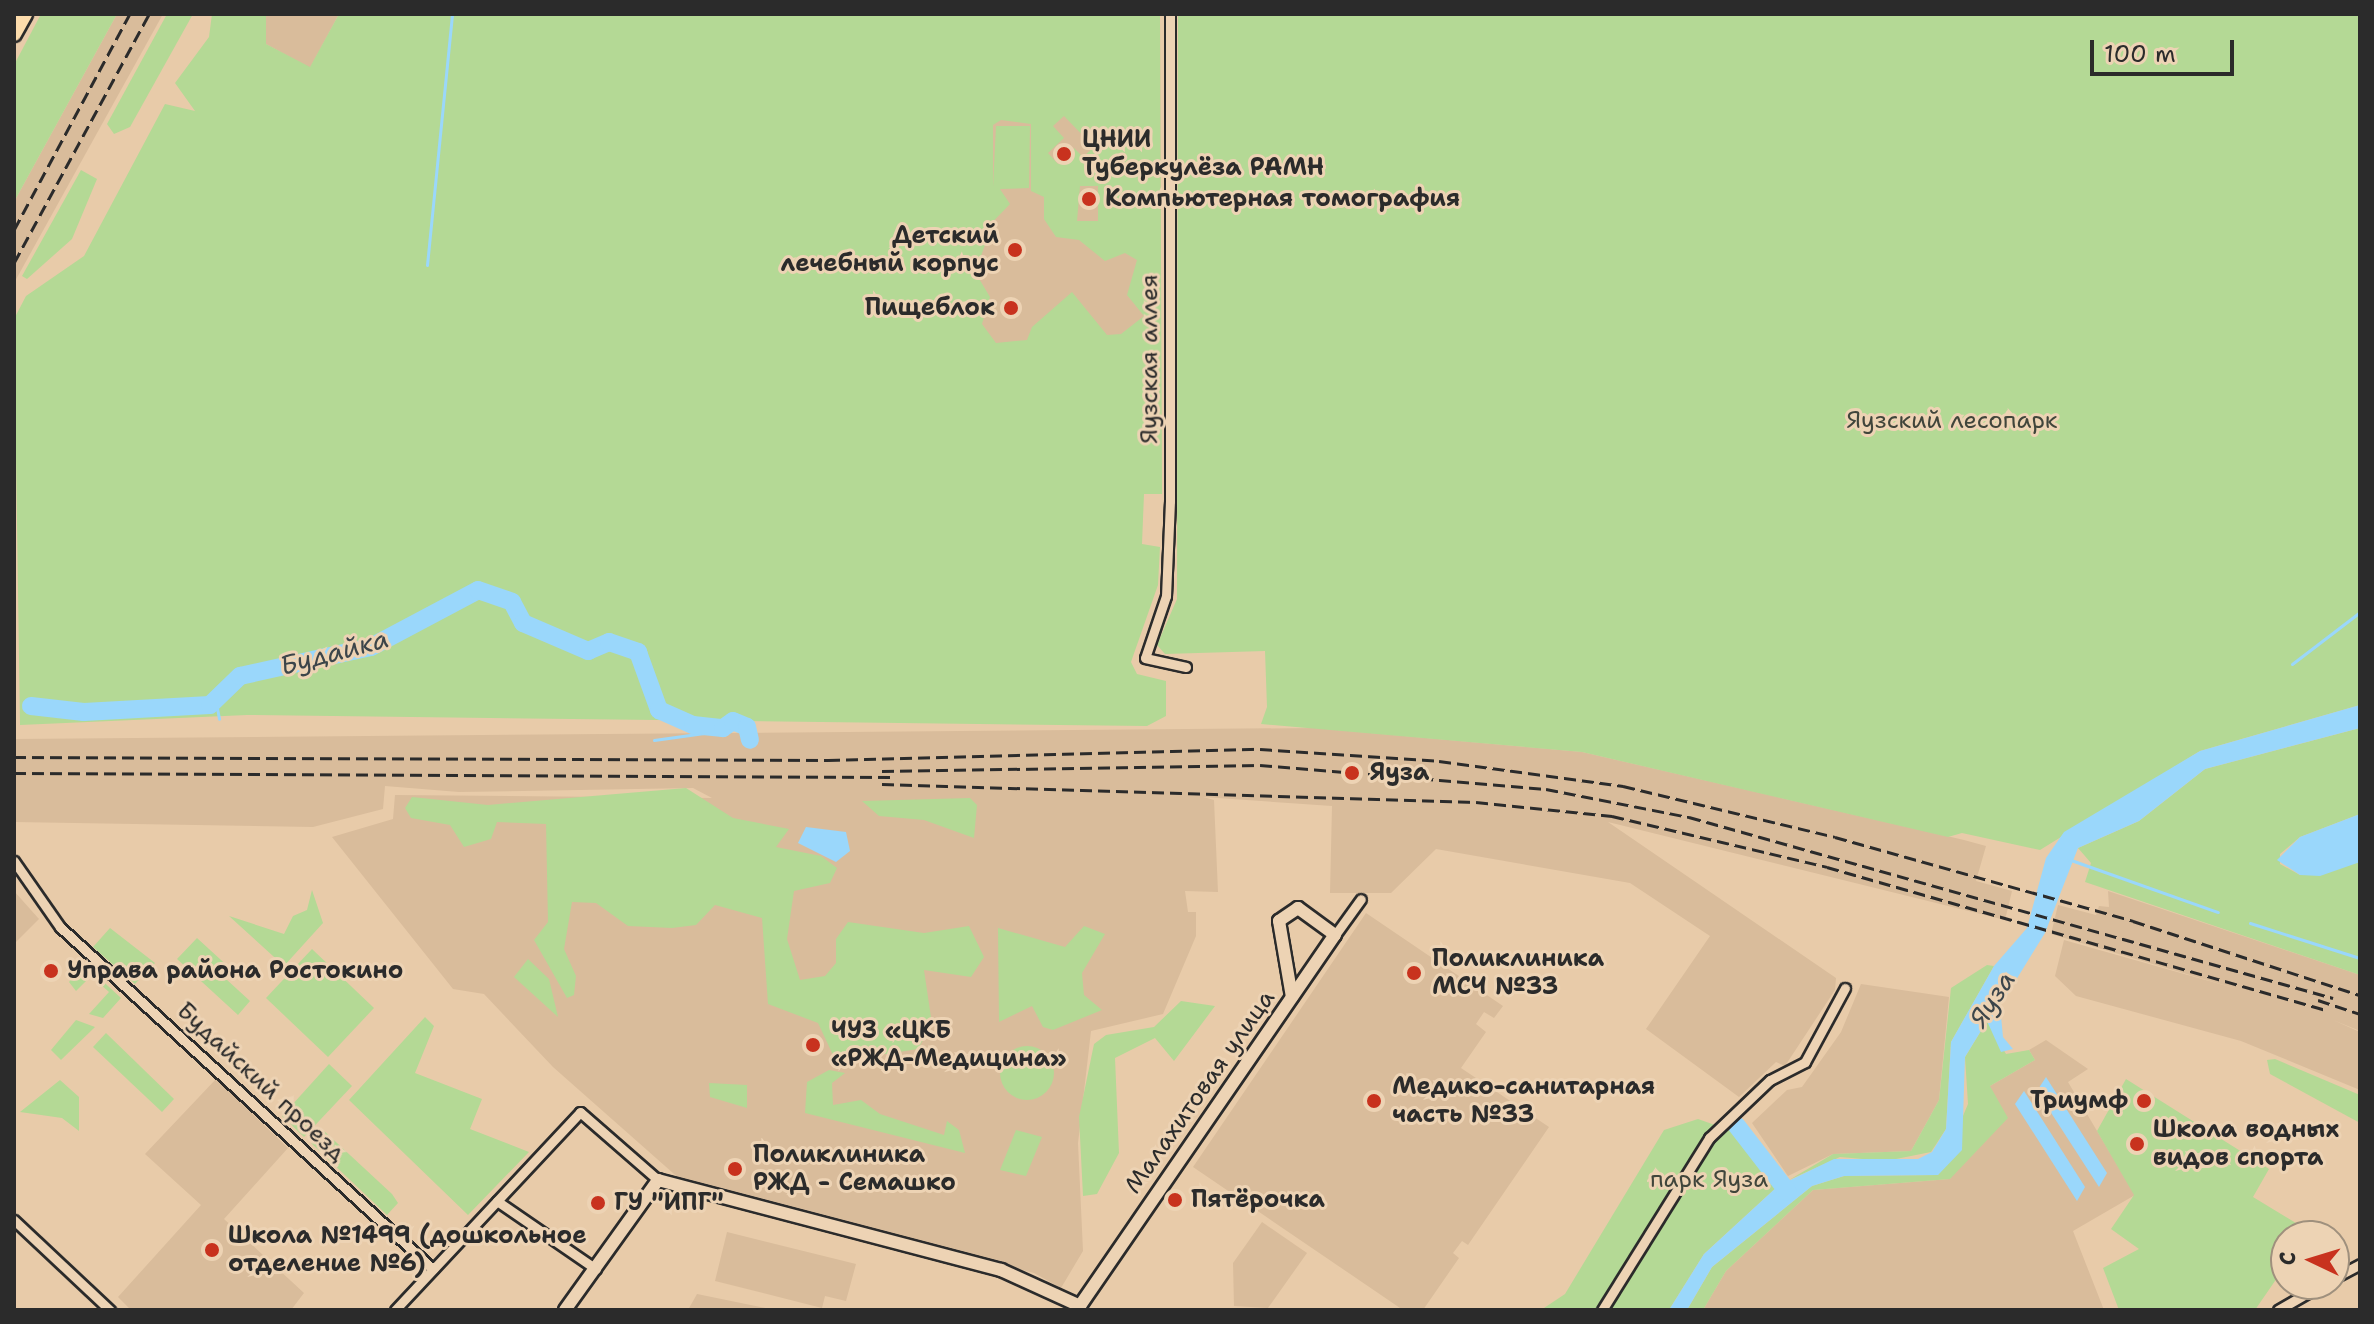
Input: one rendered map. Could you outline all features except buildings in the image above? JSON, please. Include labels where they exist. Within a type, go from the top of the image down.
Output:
[{"type":"main road","points":[[14,34],[25,14]]},
{"type":"street","name":"Яузская аллея","points":[[1170,14],[1170,501],[1166,596],[1145,658],[1186,667]]},
{"type":"street","name":"Будайский проезд","points":[[14,861],[60,927],[433,1269]]},
{"type":"street","name":"Малахитовая улица","points":[[1081,1309],[1361,899]]},
{"type":"street","points":[[1292,997],[1279,921],[1298,908],[1335,935]]},
{"type":"street","points":[[1602,1310],[1729,1116],[1770,1080],[1805,1062],[1845,988]]},
{"type":"street","points":[[395,1310],[580,1112],[658,1180],[1001,1270],[1081,1309]]},
{"type":"street","points":[[565,1310],[658,1180]]},
{"type":"street","points":[[497,1201],[596,1269]]},
{"type":"street","points":[[14,1220],[110,1310]]},
{"type":"shaded area","points":[[117,14],[163,14],[14,283],[14,202]]},
{"type":"shaded area","points":[[266,14],[339,14],[310,68],[266,44]]},
{"type":"shaded area","name":"ЦНИИ Туберкулёза РАМН","points":[[966,14],[1160,14],[1161,366],[1005,370],[967,315]]},
{"type":"shaded area","points":[[1315,728],[1582,752],[1986,846],[1976,881],[2012,891],[2005,920],[1608,822],[1836,978],[1835,990],[1785,1066],[1776,1062],[1739,1097],[1646,1029],[1710,936],[1630,883],[1436,849],[1391,893],[1330,893],[1332,806],[1203,797],[1214,800],[1218,892],[1185,891],[1188,912],[1196,912],[1196,936],[1163,1014],[1091,1031],[1078,1143],[1083,1251],[1061,1288],[1034,1273],[682,1181],[553,1067],[484,994],[453,989],[332,837],[393,819],[395,795],[712,798],[693,788],[459,792],[385,786],[383,809],[313,827],[14,822],[14,739]]},
{"type":"shaded area","points":[[14,891],[39,919],[14,944]]},
{"type":"shaded area","points":[[2108,891],[2360,975],[2360,1031],[2333,1020],[2360,1032],[2360,1090],[2241,1041],[2076,996],[2055,976],[2064,940],[2241,990],[2051,934],[2058,905],[2096,915],[2099,906],[2109,907]]},
{"type":"shaded area","name":"Медико-санитарная часть №33","points":[[1366,913],[1503,1006],[1494,1018],[1484,1012],[1476,1024],[1486,1032],[1461,1068],[1549,1127],[1468,1245],[1462,1241],[1453,1253],[1459,1258],[1423,1310],[1403,1310],[1193,1167]]},
{"type":"shaded area","points":[[1861,984],[1949,997],[1939,1100],[1911,1151],[1833,1154],[1788,1176],[1752,1123],[1787,1090],[1802,1087],[1841,1032]]},
{"type":"shaded area","points":[[2046,1040],[2088,1069],[2068,1082],[2135,1195],[2073,1231],[2104,1310],[1703,1310],[1726,1271],[1813,1190],[1950,1179],[1990,1086],[2035,1060],[2029,1050]]},
{"type":"shaded area","points":[[216,1079],[288,1148],[224,1219],[304,1293],[291,1310],[131,1310],[118,1297],[201,1205],[145,1154]]},
{"type":"shaded area","points":[[1262,1222],[1307,1253],[1268,1308],[1234,1306],[1233,1263]]},
{"type":"shaded area","points":[[727,1232],[856,1264],[846,1301],[825,1296],[822,1308],[715,1281]]},
{"type":"shaded area","points":[[697,1294],[775,1310],[688,1310]]},
{"type":"green space","points":[[41,14],[117,14],[14,202],[14,65]]},
{"type":"green space","points":[[167,14],[193,14],[130,127],[114,134],[107,124]]},
{"type":"green space","points":[[212,14],[266,14],[266,44],[310,67],[339,14],[1160,14],[1162,494],[1144,494],[1142,544],[1160,547],[1158,585],[1131,662],[1137,674],[1166,681],[1166,716],[1147,726],[247,715],[20,725],[14,319],[26,296],[84,256],[165,104],[195,111],[175,83],[209,37]],"holes":[[[1064,116],[1094,147],[1083,157],[1074,148],[1058,164],[1048,153],[1064,138],[1053,126]],[[1001,120],[1031,124],[1031,191],[1044,197],[1044,219],[1056,237],[1079,240],[1105,261],[1125,253],[1137,260],[1127,295],[1144,316],[1121,334],[1107,335],[1072,292],[1032,327],[1027,340],[996,343],[982,324],[990,297],[975,272],[985,245],[980,235],[1010,204],[1000,189],[1029,188],[1030,126],[996,126],[993,187],[993,125]],[[1080,186],[1098,186],[1098,221],[1077,221]]]},
{"type":"green space","name":"Яузский лесопарк","points":[[1178,14],[2360,14],[2360,705],[2200,751],[2040,850],[1962,833],[1948,837],[1582,752],[1261,724],[1267,707],[1265,651],[1165,654],[1157,645],[1177,599]]},
{"type":"green space","points":[[81,170],[97,179],[72,239],[27,279],[22,276]]},
{"type":"green space","points":[[2360,728],[2360,814],[2300,837],[2280,854],[2280,864],[2300,875],[2360,862],[2360,975],[2085,882],[2091,863],[2078,848],[2139,821],[2205,769]]},
{"type":"green space","points":[[686,788],[733,818],[789,829],[776,847],[821,856],[837,868],[830,883],[794,891],[787,939],[800,980],[825,976],[836,963],[836,939],[848,922],[924,933],[969,926],[984,957],[971,977],[924,970],[932,1024],[918,1049],[847,1060],[833,1055],[818,1023],[768,1004],[762,918],[715,905],[696,925],[672,928],[628,926],[596,903],[572,902],[564,949],[576,976],[574,995],[567,998],[534,940],[548,922],[546,824],[497,822],[491,839],[464,847],[450,825],[411,818],[405,808],[412,797],[488,805]]},
{"type":"green space","points":[[970,798],[977,805],[974,838],[924,820],[879,816],[862,801]]},
{"type":"green space","points":[[312,890],[323,923],[284,966],[229,916],[284,934],[293,916],[307,910]]},
{"type":"green space","points":[[1084,926],[1105,934],[1082,973],[1084,995],[1102,1010],[1053,1030],[1043,1027],[1032,1006],[999,1022],[998,928],[1065,947]]},
{"type":"green space","points":[[110,928],[155,963],[135,984],[93,947]]},
{"type":"green space","points":[[197,938],[233,971],[226,979],[250,1001],[238,1015],[177,959]]},
{"type":"green space","points":[[312,949],[374,1008],[328,1057],[266,998]]},
{"type":"green space","points":[[528,959],[549,979],[558,1017],[514,977]]},
{"type":"green space","points":[[83,963],[121,998],[103,1018],[89,1014],[109,992],[91,976],[76,991],[69,982]]},
{"type":"green space","points":[[1987,965],[1994,966],[1951,1042],[1946,1129],[1931,1152],[1886,1161],[1840,1157],[1789,1180],[1833,1154],[1911,1151],[1939,1100],[1951,988]]},
{"type":"green space","points":[[1181,1001],[1215,1006],[1174,1061],[1155,1038],[1115,1058],[1119,1153],[1097,1194],[1083,1196],[1079,1117],[1094,1044],[1106,1035],[1154,1027]]},
{"type":"green space","points":[[425,1017],[434,1026],[415,1073],[482,1099],[470,1129],[529,1152],[468,1215],[349,1100]]},
{"type":"green space","points":[[76,1020],[95,1027],[61,1060],[51,1050]]},
{"type":"green space","points":[[1987,1021],[2006,1054],[2029,1050],[2035,1060],[1990,1086],[2008,1118],[1950,1179],[1813,1190],[1726,1271],[1703,1310],[1687,1310],[1712,1267],[1812,1186],[1844,1176],[1938,1175],[1968,1104],[1965,1057]]},
{"type":"green space","points":[[106,1033],[174,1099],[162,1112],[93,1047]]},
{"type":"green space","points":[[1027,1046],[1046,1054],[1054,1073],[1046,1092],[1027,1100],[1008,1092],[1000,1073],[1008,1054]]},
{"type":"green space","points":[[2275,1059],[2360,1095],[2360,1123],[2270,1074],[2267,1060]]},
{"type":"green space","points":[[329,1064],[352,1086],[304,1137],[282,1116]]},
{"type":"green space","points":[[829,1070],[845,1073],[832,1083],[833,1105],[861,1100],[880,1114],[944,1135],[947,1121],[959,1130],[965,1153],[805,1113],[807,1082]]},
{"type":"green space","points":[[2126,1079],[2269,1169],[2253,1197],[2291,1220],[2270,1220],[2270,1288],[2255,1310],[2119,1310],[2103,1268],[2139,1249],[2111,1229],[2134,1195],[2097,1131]]},
{"type":"green space","points":[[60,1080],[79,1097],[79,1131],[62,1118],[20,1112]]},
{"type":"green space","points":[[709,1083],[747,1085],[747,1108],[710,1097]]},
{"type":"green space","name":"парк Яуза","points":[[1698,1119],[1746,1136],[1778,1186],[1704,1254],[1669,1310],[1541,1310],[1565,1294],[1664,1130]]},
{"type":"green space","points":[[323,1130],[392,1194],[398,1203],[387,1215],[311,1143]]},
{"type":"green space","points":[[1016,1130],[1042,1137],[1026,1176],[1000,1170]]},
{"type":"water","points":[[2360,705],[2360,728],[2205,769],[2139,821],[2078,848],[2045,933],[2000,1006],[2003,1037],[2013,1049],[2001,1052],[1987,1021],[1965,1057],[1962,1150],[1938,1175],[1844,1176],[1812,1186],[1712,1267],[1687,1310],[1669,1310],[1704,1254],[1778,1186],[1834,1159],[1918,1159],[1932,1152],[1946,1129],[1951,1042],[1994,966],[2027,928],[2046,858],[2064,832],[2200,751]]},
{"type":"water","points":[[2360,814],[2360,862],[2320,876],[2300,875],[2277,860],[2300,837]]},
{"type":"water","points":[[806,827],[846,832],[850,851],[836,862],[798,843]]},
{"type":"water","points":[[2046,1077],[2107,1173],[2099,1187],[2037,1091]]},
{"type":"water","points":[[2024,1091],[2085,1187],[2077,1201],[2015,1104]]},
{"type":"waterway","points":[[427,265],[452,14]]},
{"type":"waterway","name":"Будайка","points":[[31,706],[84,712],[210,705],[240,676],[371,647],[478,590],[512,602],[523,623],[588,651],[609,642],[638,652],[659,710],[693,725],[723,728],[733,721],[747,727],[750,740]]},
{"type":"waterway","points":[[2292,664],[2360,612]]},
{"type":"waterway","points":[[2359,657],[2360,635]]},
{"type":"waterway","points":[[216,703],[219,719]]},
{"type":"waterway","name":"Будайка","points":[[34,710],[35,706]]},
{"type":"waterway","points":[[654,740],[747,727]]},
{"type":"waterway","points":[[2068,859],[2218,912]]},
{"type":"waterway","points":[[2250,923],[2360,958]]},
{"type":"waterway","name":"Будайка","points":[[1737,1126],[1788,1192]]},
{"type":"railway","points":[[14,230],[130,14]]},
{"type":"railway","points":[[14,263],[149,14]]},
{"type":"railway","points":[[14,757],[828,760],[1260,749],[1439,761],[1623,786],[1835,837],[2133,921],[2360,995]]},
{"type":"railway","points":[[882,771],[1260,765],[1546,789],[1689,817],[2333,998]]},
{"type":"railway","points":[[14,773],[894,777]]},
{"type":"railway","points":[[882,784],[1476,802],[1612,816],[1827,867],[2326,1010]]},
{"type":"railway","points":[[2318,1000],[2360,1014]]},
{"type":"place","name":"ЦНИИ Туберкулёза РАМН","points":[[1064,154]]},
{"type":"place","name":"Компьютерная томография","points":[[1089,199]]},
{"type":"place","name":"Детский лечебный корпус","points":[[1015,250]]},
{"type":"place","name":"Пищеблок","points":[[1011,308]]},
{"type":"place","name":"Яуза","points":[[1352,773]]},
{"type":"place","name":"Управа района Ростокино","points":[[51,971]]},
{"type":"place","name":"Поликлиника МСЧ №33","points":[[1414,973]]},
{"type":"place","name":"ЧУЗ «ЦКБ «РЖД-Медицина»","points":[[813,1045]]},
{"type":"place","name":"Медико-санитарная часть №33","points":[[1374,1101]]},
{"type":"place","name":"Триумф","points":[[2144,1101]]},
{"type":"place","name":"Школа водных видов спорта","points":[[2137,1144]]},
{"type":"place","name":"Поликлиника РЖД - Семашко","points":[[735,1169]]},
{"type":"place","name":"Пятёрочка","points":[[1175,1200]]},
{"type":"place","name":"ГУ \"ИПГ\"","points":[[598,1203]]},
{"type":"place","name":"Школа №1499 (дошкольное отделение №6)","points":[[212,1250]]}]
